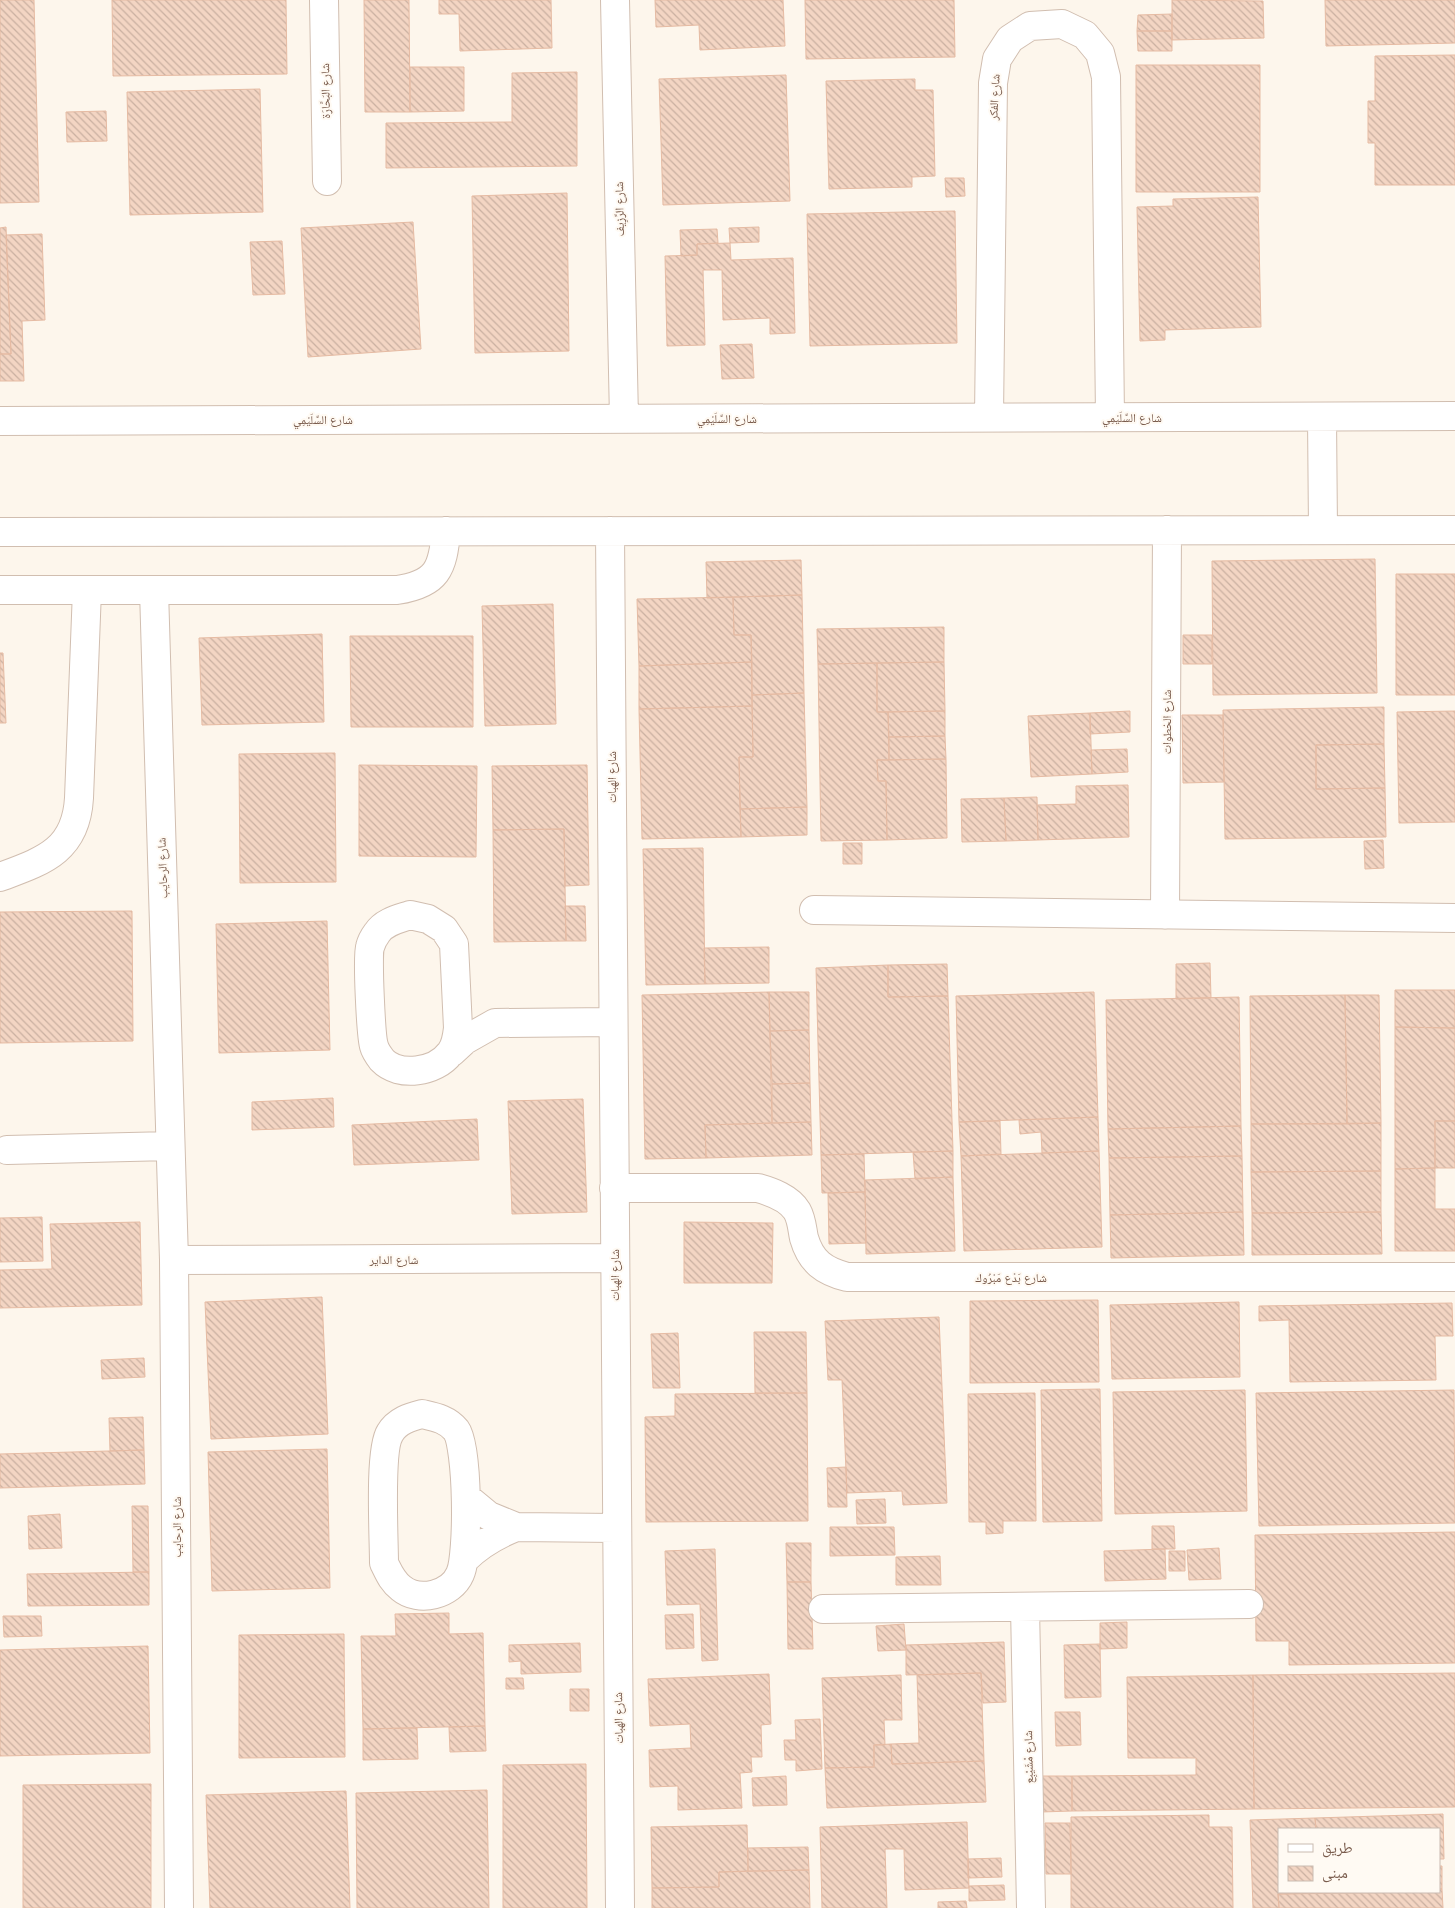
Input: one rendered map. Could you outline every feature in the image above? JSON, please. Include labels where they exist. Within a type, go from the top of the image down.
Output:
[{"type":"street","name":"شارع البَحَّارَة","points":[[324,0],[327,181]]},
{"type":"street","name":"شارع الرِّزِيف","points":[[615,0],[624,418]]},
{"type":"street","name":"شارع الفكر","points":[[989,417],[994,83],[997,59],[1010,39],[1030,26],[1062,24],[1085,35],[1095,47],[1100,54],[1106,77],[1110,417]]},
{"type":"street","name":"شارع السِّلَيْمِي","points":[[0,421],[1455,416]]},
{"type":"street","points":[[1322,417],[1324,530]]},
{"type":"street","name":"شارع الخطوات","points":[[1165,915],[1167,530]]},
{"type":"street","points":[[0,532],[1455,530]]},
{"type":"street","points":[[0,590],[397,590],[422,584],[433,576],[440,566],[444,554],[446,531]]},
{"type":"street","name":"شارع الهبات","points":[[610,531],[620,1908]]},
{"type":"street","points":[[0,877],[34,864],[52,854],[67,839],[74,826],[78,806],[87,590]]},
{"type":"street","name":"شارع الرحايب","points":[[154,590],[174,1260],[179,1908]]},
{"type":"street","points":[[814,910],[1455,918]]},
{"type":"street","points":[[452,1052],[458,1028],[454,944],[444,929],[428,918],[410,916],[392,920],[377,932],[369,948],[372,1033],[374,1048],[382,1060],[395,1069],[414,1071],[431,1068],[443,1061],[465,1040],[495,1023]]},
{"type":"street","points":[[456,992],[467,1005],[495,1023],[613,1022]]},
{"type":"street","points":[[7,1150],[170,1146]]},
{"type":"street","name":"شارع بَدْع مَبْرُوك","points":[[614,1188],[758,1188],[772,1192],[796,1210],[810,1252],[819,1265],[832,1273],[847,1277],[1455,1277]]},
{"type":"street","name":"شارع الداير","points":[[174,1260],[614,1258]]},
{"type":"street","points":[[422,1414],[441,1418],[456,1430],[463,1449],[466,1497],[465,1559],[460,1575],[450,1587],[435,1595],[418,1595],[403,1590],[391,1578],[384,1563],[384,1451],[390,1433],[403,1419],[422,1414]]},
{"type":"street","points":[[466,1497],[489,1516],[516,1527],[616,1528]]},
{"type":"street","points":[[465,1559],[488,1540],[516,1527]]},
{"type":"street","points":[[823,1609],[1249,1604]]},
{"type":"street","name":"شارع مْشَيْبِع","points":[[1025,1607],[1031,1908]]},
{"type":"building","points":[[0,0],[34,0],[39,202],[0,203]]},
{"type":"building","points":[[112,0],[286,0],[287,74],[113,76]]},
{"type":"building","points":[[364,0],[409,0],[410,112],[365,112]]},
{"type":"building","points":[[439,0],[551,0],[552,48],[460,51],[459,14],[439,14]]},
{"type":"building","points":[[655,0],[783,0],[785,46],[700,50],[699,25],[656,27]]},
{"type":"building","points":[[805,0],[954,0],[955,57],[806,59]]},
{"type":"building","points":[[1172,0],[1263,1],[1264,38],[1172,40]]},
{"type":"building","points":[[1325,0],[1455,0],[1455,43],[1326,46]]},
{"type":"building","points":[[1172,14],[1172,31],[1137,31],[1138,15]]},
{"type":"building","points":[[1137,31],[1172,31],[1172,51],[1138,51]]},
{"type":"building","points":[[1455,55],[1455,185],[1375,185],[1375,143],[1368,143],[1368,101],[1375,101],[1375,56]]},
{"type":"building","points":[[1136,65],[1260,65],[1260,192],[1136,192]]},
{"type":"building","points":[[410,67],[464,67],[464,111],[410,112]]},
{"type":"building","points":[[577,72],[577,166],[386,168],[386,123],[512,122],[512,73]]},
{"type":"building","points":[[786,75],[790,201],[663,205],[659,79]]},
{"type":"building","points":[[915,79],[915,90],[933,90],[935,176],[912,177],[912,187],[829,189],[826,81]]},
{"type":"building","points":[[260,89],[263,212],[130,215],[127,92]]},
{"type":"building","points":[[106,111],[107,141],[67,142],[66,112]]},
{"type":"building","points":[[945,178],[964,178],[965,196],[946,197]]},
{"type":"building","points":[[567,193],[569,351],[475,353],[472,196]]},
{"type":"building","points":[[1258,197],[1261,327],[1165,330],[1165,340],[1140,341],[1137,207],[1173,206],[1173,199]]},
{"type":"building","points":[[955,211],[957,343],[810,346],[807,214]]},
{"type":"building","points":[[413,222],[421,349],[308,357],[301,228]]},
{"type":"building","points":[[6,227],[11,354],[0,354],[0,228]]},
{"type":"building","points":[[759,227],[759,242],[730,243],[729,228]]},
{"type":"building","points":[[717,229],[718,243],[697,244],[697,255],[681,256],[680,230]]},
{"type":"building","points":[[42,234],[45,320],[22,321],[24,381],[0,381],[0,354],[11,354],[6,235]]},
{"type":"building","points":[[282,241],[285,294],[253,295],[250,242]]},
{"type":"building","points":[[730,243],[731,260],[793,258],[795,333],[770,334],[770,318],[723,320],[722,270],[703,270],[705,345],[667,346],[665,256],[697,255],[697,244]]},
{"type":"building","points":[[752,344],[754,378],[722,379],[720,345]]},
{"type":"building","points":[[1375,559],[1377,693],[1213,695],[1212,561]]},
{"type":"building","points":[[801,560],[802,595],[707,598],[706,562]]},
{"type":"building","points":[[1396,574],[1455,574],[1455,695],[1396,695]]},
{"type":"building","points":[[802,595],[804,693],[752,695],[751,635],[734,635],[733,597]]},
{"type":"building","points":[[733,597],[734,635],[751,635],[752,662],[639,666],[637,599]]},
{"type":"building","points":[[553,604],[556,724],[485,726],[482,606]]},
{"type":"building","points":[[944,627],[944,662],[818,664],[817,629]]},
{"type":"building","points":[[322,634],[324,722],[202,725],[199,638]]},
{"type":"building","points":[[1183,635],[1212,635],[1212,664],[1183,664]]},
{"type":"building","points":[[350,636],[473,636],[473,727],[351,727]]},
{"type":"building","points":[[0,653],[3,653],[6,723],[0,723]]},
{"type":"building","points":[[752,662],[752,706],[639,709],[639,666]]},
{"type":"building","points":[[944,662],[945,711],[877,712],[877,663]]},
{"type":"building","points":[[877,663],[877,712],[888,712],[889,760],[877,760],[878,781],[886,781],[887,840],[821,841],[818,664]]},
{"type":"building","points":[[804,693],[807,807],[740,809],[739,757],[753,757],[752,695]]},
{"type":"building","points":[[752,706],[753,757],[739,757],[741,837],[642,839],[639,709]]},
{"type":"building","points":[[1384,707],[1384,744],[1316,745],[1316,789],[1385,788],[1386,837],[1225,839],[1223,710]]},
{"type":"building","points":[[945,711],[945,736],[889,737],[888,712]]},
{"type":"building","points":[[1130,711],[1130,732],[1090,734],[1090,713]]},
{"type":"building","points":[[1455,711],[1455,822],[1399,823],[1397,712]]},
{"type":"building","points":[[1090,713],[1092,774],[1031,777],[1028,716]]},
{"type":"building","points":[[1182,715],[1223,715],[1224,782],[1183,783]]},
{"type":"building","points":[[945,736],[946,759],[889,760],[889,737]]},
{"type":"building","points":[[1384,744],[1385,788],[1316,789],[1316,745]]},
{"type":"building","points":[[1127,749],[1128,772],[1092,774],[1091,750]]},
{"type":"building","points":[[335,753],[336,882],[240,883],[239,754]]},
{"type":"building","points":[[946,759],[947,838],[887,840],[886,781],[878,781],[877,760]]},
{"type":"building","points":[[359,765],[477,766],[476,857],[359,856]]},
{"type":"building","points":[[587,765],[589,885],[565,886],[564,829],[493,830],[492,766]]},
{"type":"building","points":[[1128,785],[1129,837],[1038,840],[1037,805],[1076,804],[1076,786]]},
{"type":"building","points":[[1037,797],[1038,840],[1006,841],[1004,798]]},
{"type":"building","points":[[1004,798],[1006,841],[962,842],[961,799]]},
{"type":"building","points":[[807,807],[807,835],[741,837],[740,809]]},
{"type":"building","points":[[564,829],[566,941],[494,942],[493,830]]},
{"type":"building","points":[[1383,840],[1384,868],[1365,869],[1364,841]]},
{"type":"building","points":[[843,843],[862,843],[862,864],[843,864]]},
{"type":"building","points":[[703,848],[705,984],[646,985],[643,849]]},
{"type":"building","points":[[565,906],[585,906],[586,941],[566,941]]},
{"type":"building","points":[[132,911],[133,1041],[0,1043],[0,912]]},
{"type":"building","points":[[327,921],[330,1050],[219,1053],[216,924]]},
{"type":"building","points":[[769,947],[769,983],[705,984],[704,948]]},
{"type":"building","points":[[1210,963],[1211,998],[1176,999],[1176,964]]},
{"type":"building","points":[[947,964],[948,996],[888,997],[888,965]]},
{"type":"building","points":[[888,965],[888,997],[948,996],[953,1151],[821,1155],[816,968]]},
{"type":"building","points":[[1395,990],[1455,990],[1455,1028],[1395,1027]]},
{"type":"building","points":[[769,992],[809,992],[809,1030],[770,1031]]},
{"type":"building","points":[[769,992],[772,1123],[705,1125],[706,1158],[645,1159],[642,995]]},
{"type":"building","points":[[1094,992],[1098,1117],[959,1122],[956,996]]},
{"type":"building","points":[[1345,995],[1379,995],[1381,1123],[1347,1124]]},
{"type":"building","points":[[1345,995],[1347,1124],[1251,1124],[1250,996]]},
{"type":"building","points":[[1239,997],[1241,1126],[1108,1129],[1106,1000]]},
{"type":"building","points":[[1395,1027],[1455,1028],[1455,1121],[1435,1121],[1435,1168],[1395,1169]]},
{"type":"building","points":[[809,1030],[810,1083],[772,1084],[770,1031]]},
{"type":"building","points":[[810,1083],[811,1122],[772,1123],[772,1084]]},
{"type":"building","points":[[333,1098],[334,1127],[252,1130],[252,1102]]},
{"type":"building","points":[[583,1099],[587,1212],[512,1214],[508,1101]]},
{"type":"building","points":[[1098,1117],[1099,1151],[1042,1153],[1041,1132],[1020,1134],[1019,1120]]},
{"type":"building","points":[[477,1119],[479,1160],[354,1165],[352,1125]]},
{"type":"building","points":[[1000,1121],[1001,1154],[961,1156],[959,1122]]},
{"type":"building","points":[[1435,1121],[1455,1121],[1455,1168],[1435,1168]]},
{"type":"building","points":[[811,1122],[812,1155],[706,1158],[705,1125]]},
{"type":"building","points":[[1381,1123],[1381,1171],[1251,1172],[1251,1124]]},
{"type":"building","points":[[1241,1126],[1242,1156],[1109,1158],[1108,1129]]},
{"type":"building","points":[[953,1151],[953,1177],[915,1179],[913,1152]]},
{"type":"building","points":[[1099,1151],[1102,1247],[964,1251],[961,1156]]},
{"type":"building","points":[[864,1154],[865,1192],[822,1193],[821,1155]]},
{"type":"building","points":[[1242,1156],[1243,1212],[1110,1215],[1109,1158]]},
{"type":"building","points":[[1435,1168],[1435,1209],[1455,1209],[1455,1251],[1395,1251],[1395,1169]]},
{"type":"building","points":[[1381,1171],[1381,1212],[1252,1213],[1251,1172]]},
{"type":"building","points":[[953,1177],[955,1251],[866,1254],[865,1180]]},
{"type":"building","points":[[865,1192],[866,1243],[829,1244],[828,1193]]},
{"type":"building","points":[[1243,1212],[1244,1255],[1111,1258],[1110,1215]]},
{"type":"building","points":[[1381,1212],[1382,1254],[1252,1255],[1252,1213]]},
{"type":"building","points":[[42,1217],[43,1261],[0,1262],[0,1218]]},
{"type":"building","points":[[140,1222],[142,1305],[0,1308],[0,1270],[52,1269],[50,1224]]},
{"type":"building","points":[[684,1222],[773,1223],[772,1283],[684,1283]]},
{"type":"building","points":[[322,1297],[328,1434],[211,1439],[205,1302]]},
{"type":"building","points":[[1098,1300],[1099,1382],[970,1383],[970,1301]]},
{"type":"building","points":[[1239,1302],[1240,1377],[1112,1379],[1110,1305]]},
{"type":"building","points":[[1452,1303],[1453,1336],[1435,1336],[1436,1380],[1290,1382],[1289,1320],[1259,1321],[1259,1306]]},
{"type":"building","points":[[939,1317],[947,1503],[903,1505],[902,1491],[847,1493],[842,1380],[828,1380],[825,1321]]},
{"type":"building","points":[[754,1332],[806,1332],[807,1393],[755,1393]]},
{"type":"building","points":[[678,1333],[680,1388],[653,1388],[651,1334]]},
{"type":"building","points":[[144,1358],[145,1377],[102,1379],[101,1360]]},
{"type":"building","points":[[1100,1389],[1102,1521],[1043,1522],[1041,1390]]},
{"type":"building","points":[[1245,1390],[1247,1511],[1115,1514],[1113,1392]]},
{"type":"building","points":[[1454,1390],[1455,1523],[1259,1526],[1256,1393]]},
{"type":"building","points":[[807,1393],[808,1521],[646,1522],[645,1417],[675,1416],[675,1394]]},
{"type":"building","points":[[1035,1393],[1036,1521],[1003,1521],[1003,1533],[986,1534],[986,1522],[969,1522],[968,1394]]},
{"type":"building","points":[[143,1417],[144,1450],[110,1451],[109,1418]]},
{"type":"building","points":[[327,1449],[330,1588],[212,1591],[208,1452]]},
{"type":"building","points":[[144,1450],[145,1484],[0,1488],[0,1454]]},
{"type":"building","points":[[846,1467],[847,1507],[828,1507],[827,1468]]},
{"type":"building","points":[[885,1499],[886,1523],[857,1524],[856,1500]]},
{"type":"building","points":[[132,1506],[148,1506],[149,1572],[133,1572]]},
{"type":"building","points":[[60,1514],[62,1548],[29,1549],[28,1516]]},
{"type":"building","points":[[1152,1526],[1174,1526],[1175,1549],[1152,1549]]},
{"type":"building","points":[[830,1527],[894,1527],[895,1555],[830,1556]]},
{"type":"building","points":[[1455,1532],[1455,1663],[1289,1665],[1289,1641],[1256,1641],[1255,1535]]},
{"type":"building","points":[[786,1543],[811,1543],[811,1582],[787,1582]]},
{"type":"building","points":[[1219,1548],[1221,1579],[1189,1580],[1187,1550]]},
{"type":"building","points":[[715,1549],[718,1660],[702,1661],[700,1604],[667,1605],[665,1551]]},
{"type":"building","points":[[1165,1549],[1166,1579],[1105,1581],[1104,1551]]},
{"type":"building","points":[[1169,1551],[1185,1551],[1185,1571],[1169,1571]]},
{"type":"building","points":[[940,1556],[941,1585],[896,1585],[896,1557]]},
{"type":"building","points":[[149,1572],[149,1605],[28,1606],[27,1574]]},
{"type":"building","points":[[787,1582],[811,1582],[813,1649],[788,1649]]},
{"type":"building","points":[[449,1613],[449,1634],[483,1633],[485,1726],[363,1729],[361,1636],[396,1636],[395,1614]]},
{"type":"building","points":[[693,1614],[694,1648],[666,1649],[665,1615]]},
{"type":"building","points":[[3,1616],[41,1616],[42,1636],[4,1637]]},
{"type":"building","points":[[1127,1622],[1127,1648],[1100,1649],[1100,1623]]},
{"type":"building","points":[[904,1624],[906,1650],[878,1651],[876,1626]]},
{"type":"building","points":[[344,1634],[345,1757],[239,1758],[239,1635]]},
{"type":"building","points":[[1004,1642],[1006,1702],[983,1703],[981,1673],[906,1675],[906,1645]]},
{"type":"building","points":[[580,1643],[581,1672],[521,1674],[521,1661],[509,1662],[509,1645]]},
{"type":"building","points":[[1100,1644],[1101,1697],[1065,1698],[1064,1645]]},
{"type":"building","points":[[148,1646],[150,1753],[0,1756],[0,1650]]},
{"type":"building","points":[[981,1673],[984,1761],[892,1764],[891,1744],[919,1743],[917,1675]]},
{"type":"building","points":[[1455,1673],[1455,1807],[1254,1809],[1253,1675]]},
{"type":"building","points":[[769,1674],[771,1724],[761,1725],[762,1757],[751,1757],[752,1772],[740,1773],[742,1808],[678,1810],[678,1786],[650,1787],[649,1750],[691,1748],[690,1724],[650,1726],[648,1679]]},
{"type":"building","points":[[901,1675],[902,1720],[884,1720],[885,1745],[874,1745],[874,1767],[825,1768],[822,1678]]},
{"type":"building","points":[[1253,1675],[1254,1809],[1072,1811],[1072,1776],[1196,1775],[1196,1758],[1128,1758],[1127,1677]]},
{"type":"building","points":[[506,1678],[523,1678],[524,1689],[506,1689]]},
{"type":"building","points":[[570,1689],[589,1689],[589,1711],[570,1711]]},
{"type":"building","points":[[1055,1712],[1080,1712],[1081,1745],[1056,1746]]},
{"type":"building","points":[[820,1719],[822,1769],[796,1771],[796,1760],[785,1760],[784,1740],[796,1740],[795,1720]]},
{"type":"building","points":[[485,1726],[486,1751],[450,1752],[449,1727]]},
{"type":"building","points":[[417,1728],[418,1759],[363,1760],[363,1729]]},
{"type":"building","points":[[891,1744],[892,1764],[984,1761],[986,1802],[827,1808],[825,1768],[874,1767],[874,1745]]},
{"type":"building","points":[[586,1764],[587,1908],[503,1908],[503,1765]]},
{"type":"building","points":[[786,1776],[787,1805],[753,1806],[752,1778]]},
{"type":"building","points":[[1040,1776],[1072,1776],[1072,1811],[1041,1812]]},
{"type":"building","points":[[151,1784],[151,1908],[23,1908],[23,1785]]},
{"type":"building","points":[[487,1790],[489,1908],[357,1908],[356,1793]]},
{"type":"building","points":[[346,1791],[350,1908],[210,1908],[206,1795]]},
{"type":"building","points":[[1443,1814],[1444,1859],[1440,1859],[1440,1828],[1316,1828],[1315,1818]]},
{"type":"building","points":[[1209,1815],[1209,1827],[1232,1827],[1233,1908],[1071,1908],[1071,1817]]},
{"type":"building","points":[[1315,1818],[1316,1828],[1278,1828],[1278,1893],[1318,1893],[1278,1894],[1279,1908],[1253,1908],[1250,1820]]},
{"type":"building","points":[[967,1822],[969,1888],[905,1890],[904,1849],[885,1849],[887,1908],[822,1908],[820,1827]]},
{"type":"building","points":[[1045,1823],[1070,1823],[1071,1874],[1046,1874]]},
{"type":"building","points":[[747,1825],[748,1871],[719,1872],[719,1887],[652,1888],[651,1827]]},
{"type":"building","points":[[808,1847],[809,1870],[748,1871],[748,1848]]},
{"type":"building","points":[[1001,1858],[1002,1877],[968,1878],[968,1859]]},
{"type":"building","points":[[1440,1866],[1442,1866],[1442,1889],[1440,1889]]},
{"type":"building","points":[[809,1870],[810,1908],[652,1908],[652,1888],[719,1887],[719,1872]]},
{"type":"building","points":[[1004,1885],[1005,1900],[969,1901],[969,1886]]},
{"type":"building","points":[[1440,1889],[1442,1889],[1443,1908],[1279,1908],[1278,1894],[1440,1893]]},
{"type":"building","points":[[966,1901],[967,1908],[938,1908],[938,1902]]}]
